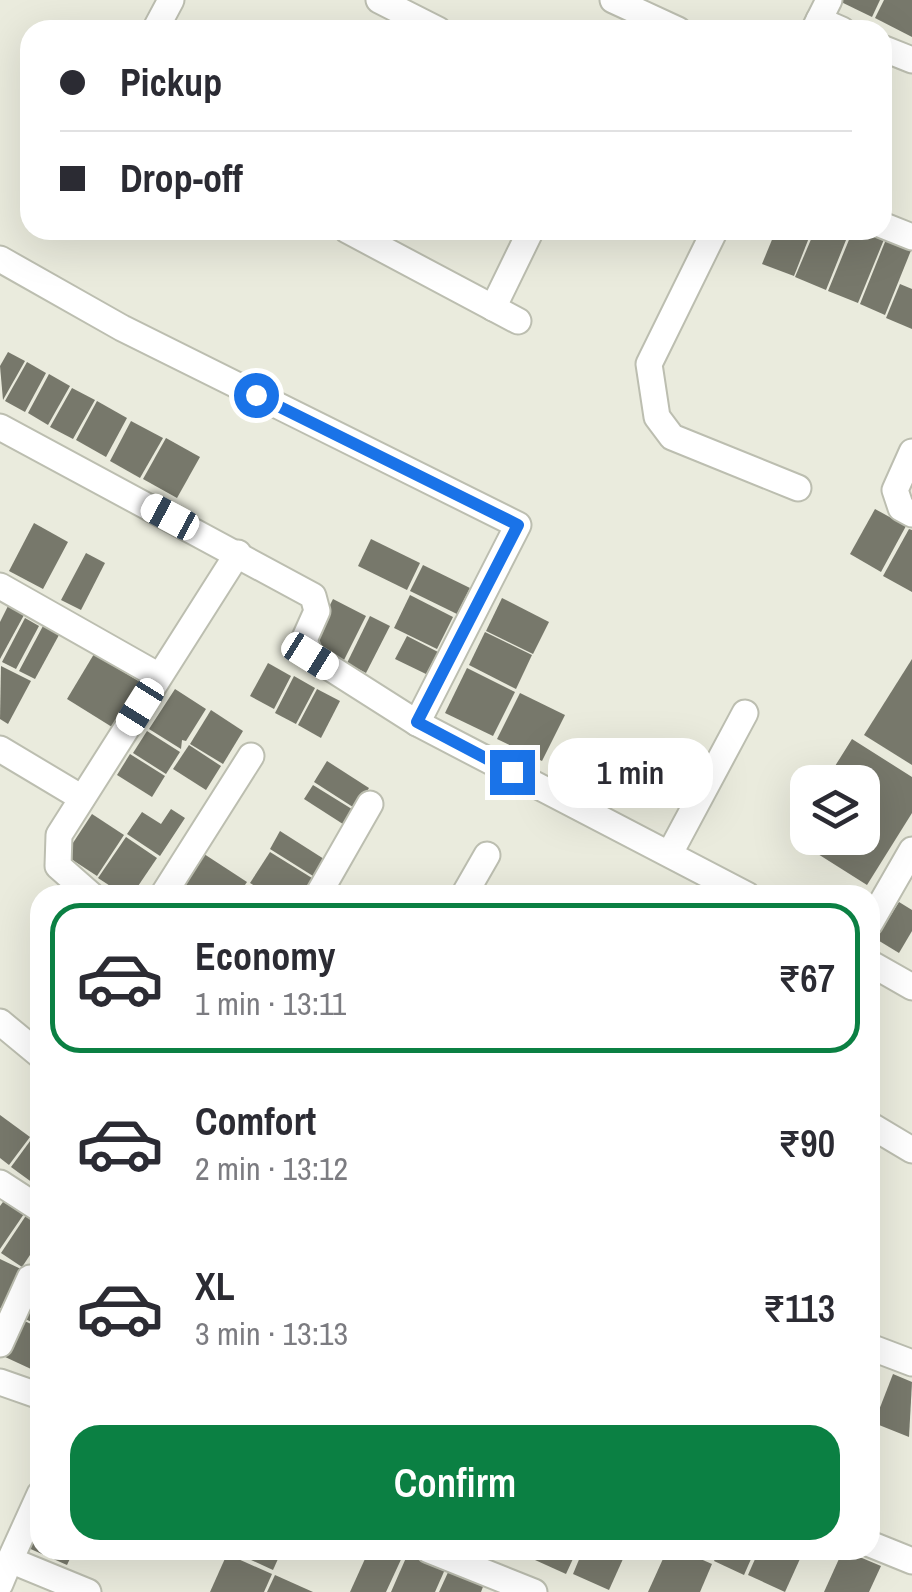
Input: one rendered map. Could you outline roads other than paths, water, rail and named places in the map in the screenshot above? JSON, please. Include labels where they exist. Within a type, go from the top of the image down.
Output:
[{"type":"street","points":[[379,0],[418,20]]},
{"type":"street","points":[[613,0],[656,20]]},
{"type":"street","points":[[371,240],[518,321]]},
{"type":"street","points":[[493,308],[526,240]]},
{"type":"street","points":[[711,240],[649,364],[658,417],[672,437],[798,488]]},
{"type":"street","points":[[0,259],[122,328],[518,525],[417,722]]},
{"type":"street","points":[[0,427],[313,596],[317,612],[304,640],[310,656],[417,722],[728,885]]},
{"type":"street","points":[[912,452],[894,490],[901,508],[912,514]]},
{"type":"street","points":[[79,885],[58,866],[59,836],[238,553]]},
{"type":"street","points":[[0,586],[160,676]]},
{"type":"street","points":[[670,853],[745,713]]},
{"type":"street","points":[[0,749],[82,798]]},
{"type":"street","points":[[168,885],[251,756]]},
{"type":"street","points":[[324,885],[370,804]]},
{"type":"street","points":[[880,906],[912,850]]},
{"type":"street","points":[[473,885],[486,855]]},
{"type":"street","points":[[880,969],[912,987]]},
{"type":"street","points":[[0,1022],[30,1047]]},
{"type":"street","points":[[880,1136],[912,1150]]},
{"type":"street","points":[[0,1182],[30,1202]]},
{"type":"street","points":[[0,1344],[30,1278]]},
{"type":"street","points":[[880,1351],[912,1363]]},
{"type":"street","points":[[0,1382],[30,1392]]},
{"type":"street","points":[[30,1516],[5,1572],[88,1592]]},
{"type":"street","points":[[880,1548],[912,1561]]},
{"type":"street","points":[[454,1560],[534,1592]]}]
